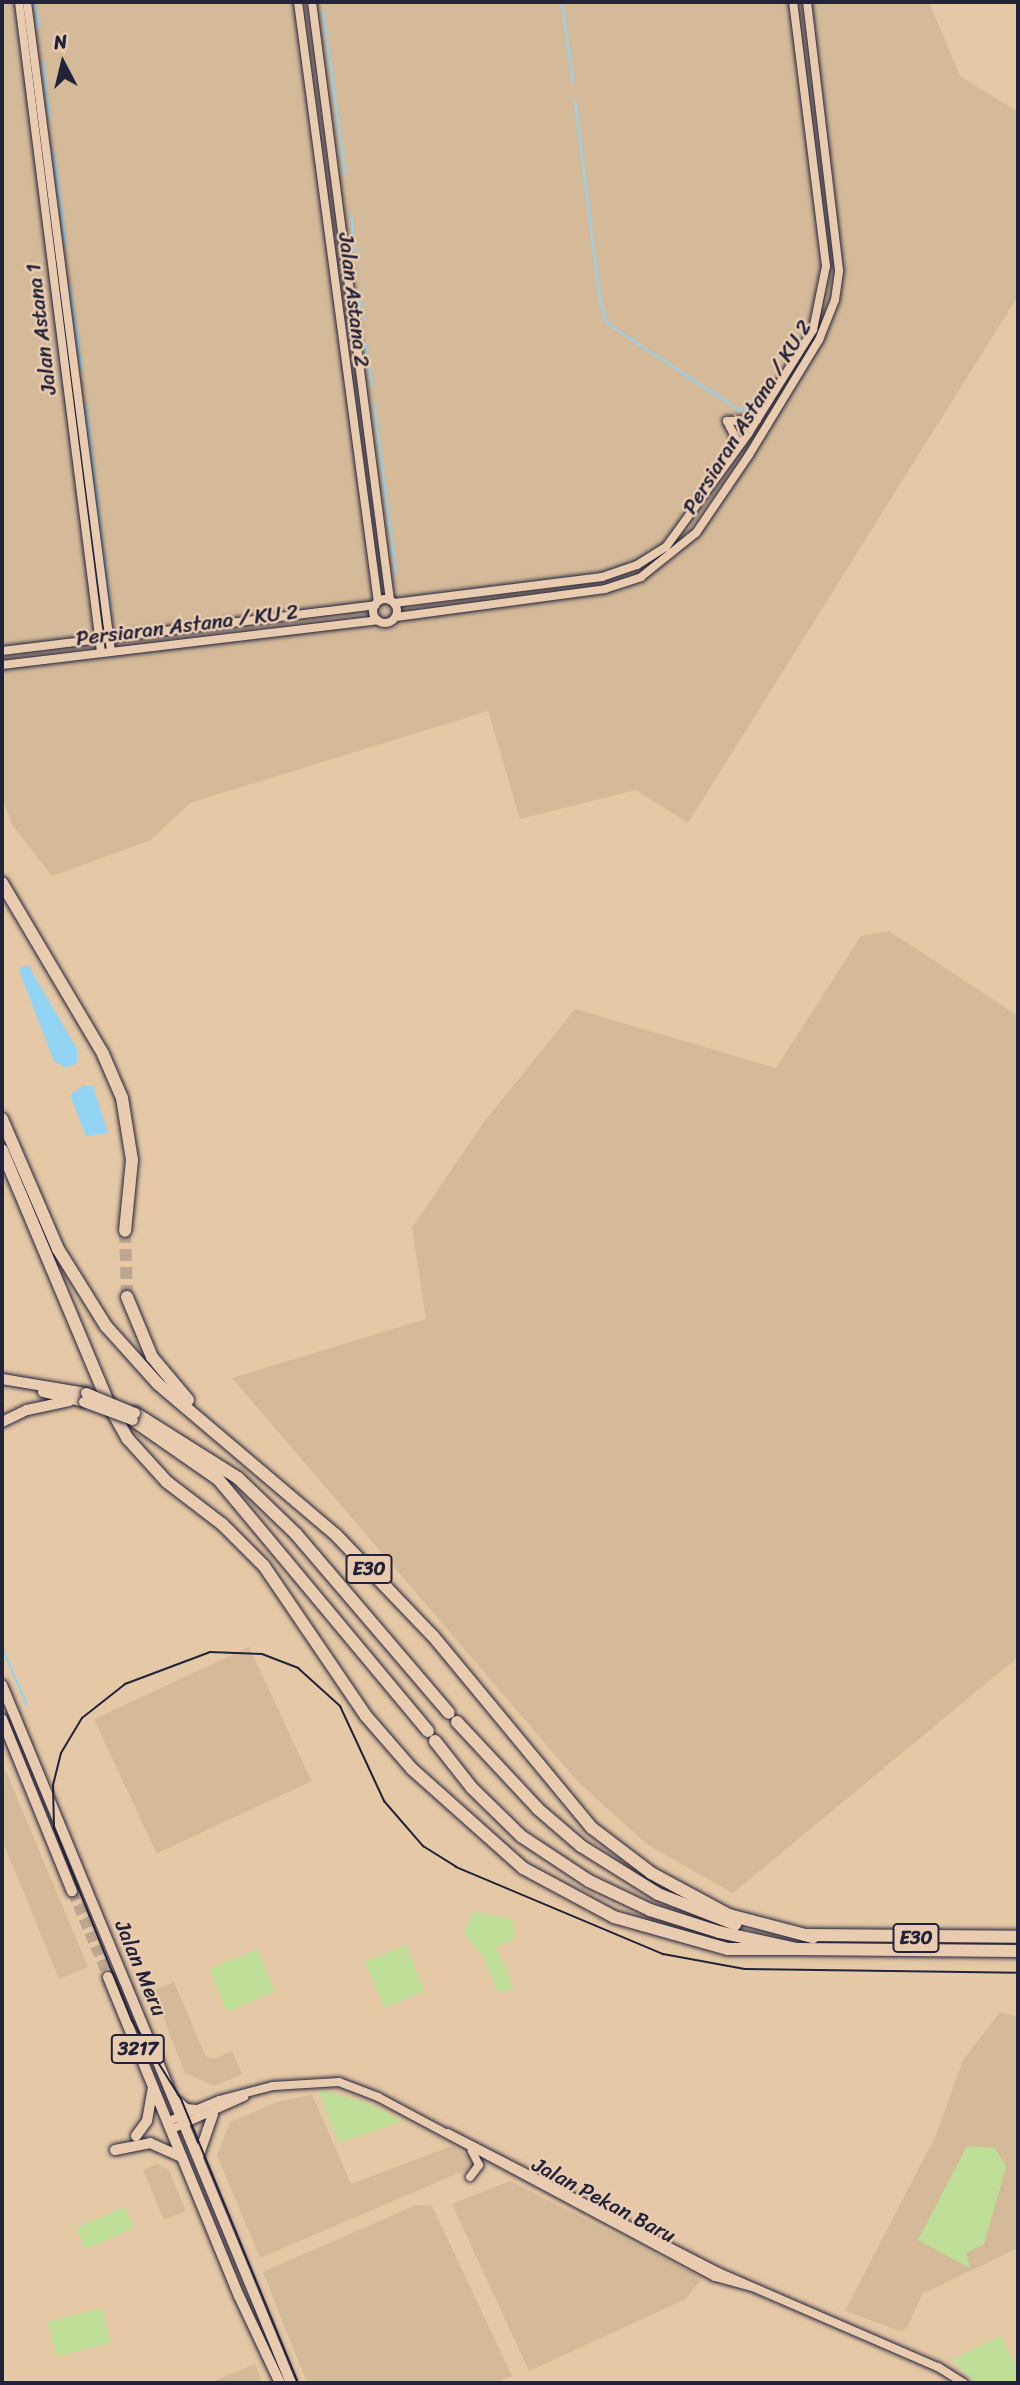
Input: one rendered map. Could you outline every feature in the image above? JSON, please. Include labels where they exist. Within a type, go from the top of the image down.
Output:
[{"type":"highway","points":[[2,883],[103,1054],[122,1098],[132,1160],[125,1231]]},
{"type":"highway","name":"E30","points":[[2,1119],[58,1249],[106,1326],[158,1384],[336,1535],[433,1636],[562,1795],[620,1852],[729,1915],[813,1937]]},
{"type":"highway","name":"E30","points":[[2,1150],[110,1407],[128,1439],[167,1482],[222,1524],[264,1566],[366,1716],[440,1798],[523,1868],[614,1917],[728,1949],[1018,1951]]},
{"type":"highway","points":[[2,1167],[14,1180]]},
{"type":"highway","points":[[127,1297],[136,1328],[163,1372],[243,1455]]},
{"type":"highway","points":[[2,1379],[63,1388],[83,1399],[134,1417]]},
{"type":"highway","points":[[2,1386],[63,1388]]},
{"type":"highway","points":[[2,1386],[83,1399]]},
{"type":"highway","points":[[2,1422],[43,1405],[83,1399]]},
{"type":"highway","name":"E30","points":[[134,1417],[218,1479],[432,1736],[472,1788],[522,1836],[589,1881],[685,1923],[797,1950]]},
{"type":"highway","name":"E30","points":[[134,1417],[238,1478],[296,1534],[453,1717],[538,1809],[624,1877],[717,1919],[813,1937],[1018,1937]]},
{"type":"highway","name":"Jalan Meru","points":[[2,1685],[199,2155],[291,2383]]},
{"type":"highway","points":[[2,1719],[72,1891]]},
{"type":"highway","name":"Jalan Meru","points":[[108,1977],[280,2383]]},
{"type":"highway","points":[[136,2136],[147,2121],[153,2083]]},
{"type":"highway","points":[[175,2099],[186,2109],[197,2110]]},
{"type":"highway","points":[[199,2155],[214,2114]]},
{"type":"highway","points":[[115,2150],[145,2143],[172,2149],[185,2160],[196,2188]]},
{"type":"highway","points":[[247,2272],[243,2288],[268,2358]]},
{"type":"street","name":"Jalan Astana 1","points":[[19,2],[104,638],[111,651]]},
{"type":"street","name":"Jalan Astana 1","points":[[27,2],[104,638],[101,652]]},
{"type":"street","name":"Jalan Astana 2","points":[[298,2],[377,603],[377,620]]},
{"type":"street","name":"Jalan Astana 2","points":[[312,2],[364,426],[396,617]]},
{"type":"street","name":"Persiaran Astana / KU 2","points":[[2,651],[602,577],[637,565],[666,547],[748,434],[813,330],[826,266],[793,2]]},
{"type":"street","name":"Persiaran Astana / KU 2","points":[[2,665],[377,620],[387,623],[396,617],[605,589],[641,577],[671,558],[712,510],[794,383],[835,300],[839,270],[807,2]]},
{"type":"street","points":[[349,299],[351,352],[344,364],[354,377],[364,426]]},
{"type":"street","points":[[712,510],[748,449],[748,434],[757,432],[794,383]]},
{"type":"street","points":[[734,454],[736,439],[727,421],[757,420]]},
{"type":"street","name":"Jalan Pekan Baru","points":[[183,2120],[197,2110],[253,2092],[293,2083],[339,2082],[378,2097],[752,2287],[938,2367],[964,2383]]},
{"type":"street","name":"Jalan Pekan Baru","points":[[171,2125],[214,2114],[253,2092]]},
{"type":"street","name":"Jalan Pekan Baru","points":[[444,2132],[470,2149],[715,2277],[752,2287]]},
{"type":"street","points":[[470,2149],[479,2165],[470,2177]]},
{"type":"shaded area","points":[[2,2],[929,2],[960,76],[1018,112],[1018,296],[688,823],[636,790],[520,819],[488,711],[190,803],[151,840],[52,876],[13,826],[2,798]]},
{"type":"shaded area","points":[[889,931],[1018,1016],[1018,1657],[733,1893],[648,1845],[579,1783],[232,1378],[426,1319],[412,1228],[484,1122],[575,1009],[776,1068],[861,936]]},
{"type":"shaded area","points":[[249,1647],[312,1781],[157,1853],[94,1719]]},
{"type":"shaded area","points":[[5,1769],[88,1967],[59,1979],[2,1839]]},
{"type":"shaded area","points":[[174,1982],[206,2057],[214,2059],[232,2051],[242,2074],[215,2086],[185,2073],[153,1991]]},
{"type":"shaded area","points":[[1000,2012],[1018,2017],[1018,2248],[922,2294],[907,2328],[900,2331],[845,2311],[936,2135],[963,2060]]},
{"type":"shaded area","points":[[312,2095],[351,2184],[452,2146],[472,2157],[475,2166],[260,2258],[217,2155],[230,2122],[277,2102]]},
{"type":"shaded area","points":[[157,2164],[169,2170],[186,2211],[164,2220],[143,2170]]},
{"type":"shaded area","points":[[510,2181],[702,2278],[686,2299],[529,2371],[452,2204]]},
{"type":"shaded area","points":[[416,2205],[432,2206],[512,2376],[495,2383],[307,2383],[263,2272]]},
{"type":"shaded area","points":[[255,2364],[263,2383],[209,2383]]},
{"type":"green space","points":[[473,1912],[513,1919],[515,1938],[496,1947],[514,1988],[499,1994],[483,1956],[464,1933]]},
{"type":"green space","points":[[406,1945],[425,1991],[384,2008],[365,1961]]},
{"type":"green space","points":[[257,1949],[275,1991],[227,2012],[209,1969]]},
{"type":"green space","points":[[318,2089],[371,2104],[402,2121],[339,2143]]},
{"type":"green space","points":[[967,2146],[995,2148],[1006,2167],[984,2244],[966,2253],[970,2268],[918,2240]]},
{"type":"green space","points":[[125,2207],[134,2228],[85,2249],[76,2228]]},
{"type":"green space","points":[[102,2308],[111,2343],[56,2356],[48,2322]]},
{"type":"green space","points":[[1001,2336],[1018,2370],[1018,2383],[976,2383],[951,2360]]},
{"type":"water","points":[[28,965],[77,1049],[77,1063],[66,1068],[54,1061],[20,973],[20,968]]},
{"type":"water","points":[[83,1086],[93,1086],[108,1133],[86,1136],[70,1095]]},
{"type":"waterway","points":[[35,2],[39,29]]},
{"type":"waterway","points":[[562,2],[573,82]]},
{"type":"waterway","points":[[323,11],[345,174]]},
{"type":"waterway","points":[[43,62],[50,119]]},
{"type":"waterway","points":[[575,100],[600,301],[608,324],[739,410],[747,408],[753,397]]},
{"type":"waterway","points":[[54,153],[66,246]]},
{"type":"waterway","points":[[351,213],[356,259]]},
{"type":"waterway","points":[[70,285],[82,370]]},
{"type":"waterway","points":[[359,289],[363,319]]},
{"type":"waterway","points":[[366,344],[372,386]]},
{"type":"waterway","points":[[374,403],[396,574]]},
{"type":"waterway","points":[[86,406],[111,616]]},
{"type":"waterway","points":[[2,1648],[27,1705]]},
{"type":"tunnel","points":[[125,1231],[127,1297]]},
{"type":"tunnel","points":[[72,1891],[108,1977]]},
{"type":"tram line","points":[[298,2383],[181,2099],[132,2021],[54,1828],[53,1785],[61,1753],[82,1718],[125,1684],[210,1652],[262,1654],[298,1668],[340,1706],[384,1801],[423,1846],[456,1867],[663,1954],[745,1969],[1018,1973]]}]
